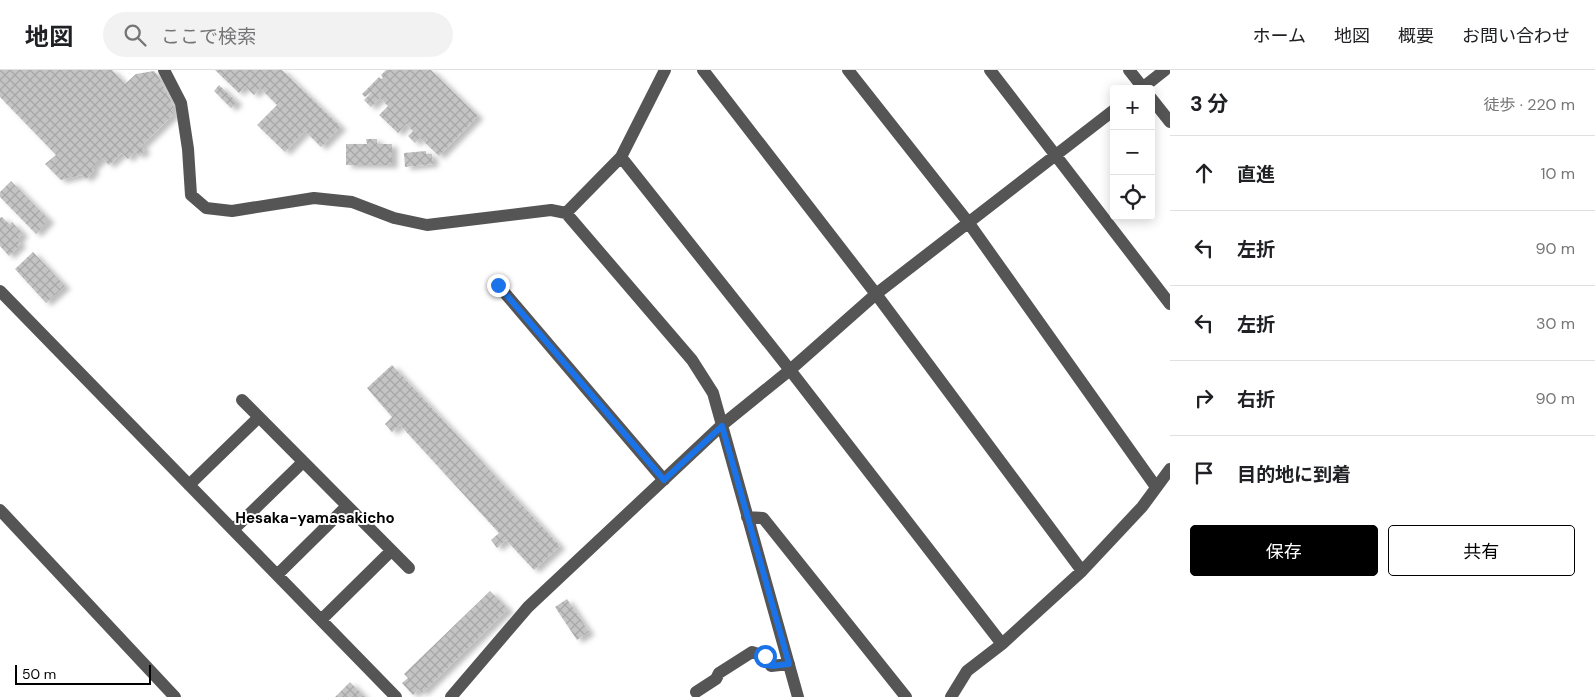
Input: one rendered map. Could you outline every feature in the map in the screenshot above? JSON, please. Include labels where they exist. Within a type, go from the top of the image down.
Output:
[{"type":"street","points":[[164,70],[181,103],[188,149],[191,195],[206,208],[232,211],[314,198],[352,202],[394,218],[427,225],[551,210],[566,213],[692,360],[713,392],[798,697]]},
{"type":"street","points":[[566,213],[621,157],[665,70]]},
{"type":"street","points":[[703,70],[876,294],[1082,571]]},
{"type":"street","points":[[848,70],[968,222],[1156,487]]},
{"type":"street","points":[[990,70],[1170,304]]},
{"type":"street","points":[[1130,70],[1141,85]]},
{"type":"street","points":[[1147,85],[1165,70]]},
{"type":"street","points":[[1155,103],[1170,122]]},
{"type":"street","points":[[451,697],[528,607],[722,426],[790,370],[876,294],[1110,113]]},
{"type":"street","points":[[621,157],[790,370],[1002,644]]},
{"type":"street","points":[[498,285],[664,480]]},
{"type":"street","points":[[0,291],[396,697]]},
{"type":"street","points":[[242,400],[409,568]]},
{"type":"street","points":[[189,485],[259,417]]},
{"type":"street","points":[[233,530],[303,462]]},
{"type":"street","points":[[951,697],[967,671],[1002,644],[1082,571],[1142,506],[1170,469]]},
{"type":"street","points":[[277,575],[347,506]]},
{"type":"street","points":[[0,510],[175,697]]},
{"type":"street","points":[[747,517],[763,518],[906,697]]},
{"type":"street","points":[[321,620],[391,551]]},
{"type":"street","points":[[696,692],[716,679],[719,673],[752,652],[765,656],[771,666],[789,664]]},
{"type":"building","points":[[0,70],[112,70],[125,84],[136,74],[154,71],[174,107],[171,110],[174,114],[141,146],[145,150],[139,156],[135,151],[128,159],[122,153],[109,165],[102,158],[92,168],[94,171],[86,179],[82,175],[61,180],[45,164],[56,155],[0,97]]},
{"type":"building","points":[[215,70],[282,70],[341,127],[321,147],[305,131],[285,152],[257,125],[277,105],[260,88],[254,95],[245,86],[239,93]]},
{"type":"building","points":[[386,70],[431,70],[478,116],[439,156],[420,138],[415,143],[408,136],[413,131],[406,124],[398,133],[379,115],[388,106],[380,98],[371,107],[364,100],[373,91],[365,97],[362,94],[379,77],[383,78],[381,75]]},
{"type":"building","points":[[219,85],[237,102],[231,108],[214,91]]},
{"type":"building","points":[[366,139],[377,139],[377,144],[392,144],[392,165],[346,165],[346,144],[367,144]]},
{"type":"building","points":[[426,151],[426,154],[432,154],[433,164],[405,167],[404,153]]},
{"type":"building","points":[[11,181],[49,220],[36,234],[0,197],[0,192]]},
{"type":"building","points":[[2,217],[10,225],[12,222],[23,234],[17,240],[21,244],[9,256],[0,246],[0,218]]},
{"type":"building","points":[[33,252],[65,286],[46,303],[15,269]]},
{"type":"building","points":[[392,365],[560,546],[534,570],[506,540],[497,548],[491,540],[499,533],[400,425],[392,432],[385,424],[392,417],[367,388]]},
{"type":"building","points":[[490,591],[508,609],[422,693],[419,689],[413,695],[402,683],[408,678],[404,674]]},
{"type":"building","points":[[567,599],[589,632],[577,640],[555,607]]},
{"type":"building","points":[[350,682],[365,697],[335,697]]},
{"type":"district","name":"Hesaka-yamasakicho","points":[[315,518]]},
{"type":"route","points":[[498,285],[664,480],[722,426],[789,664],[771,666],[765,656]]}]
